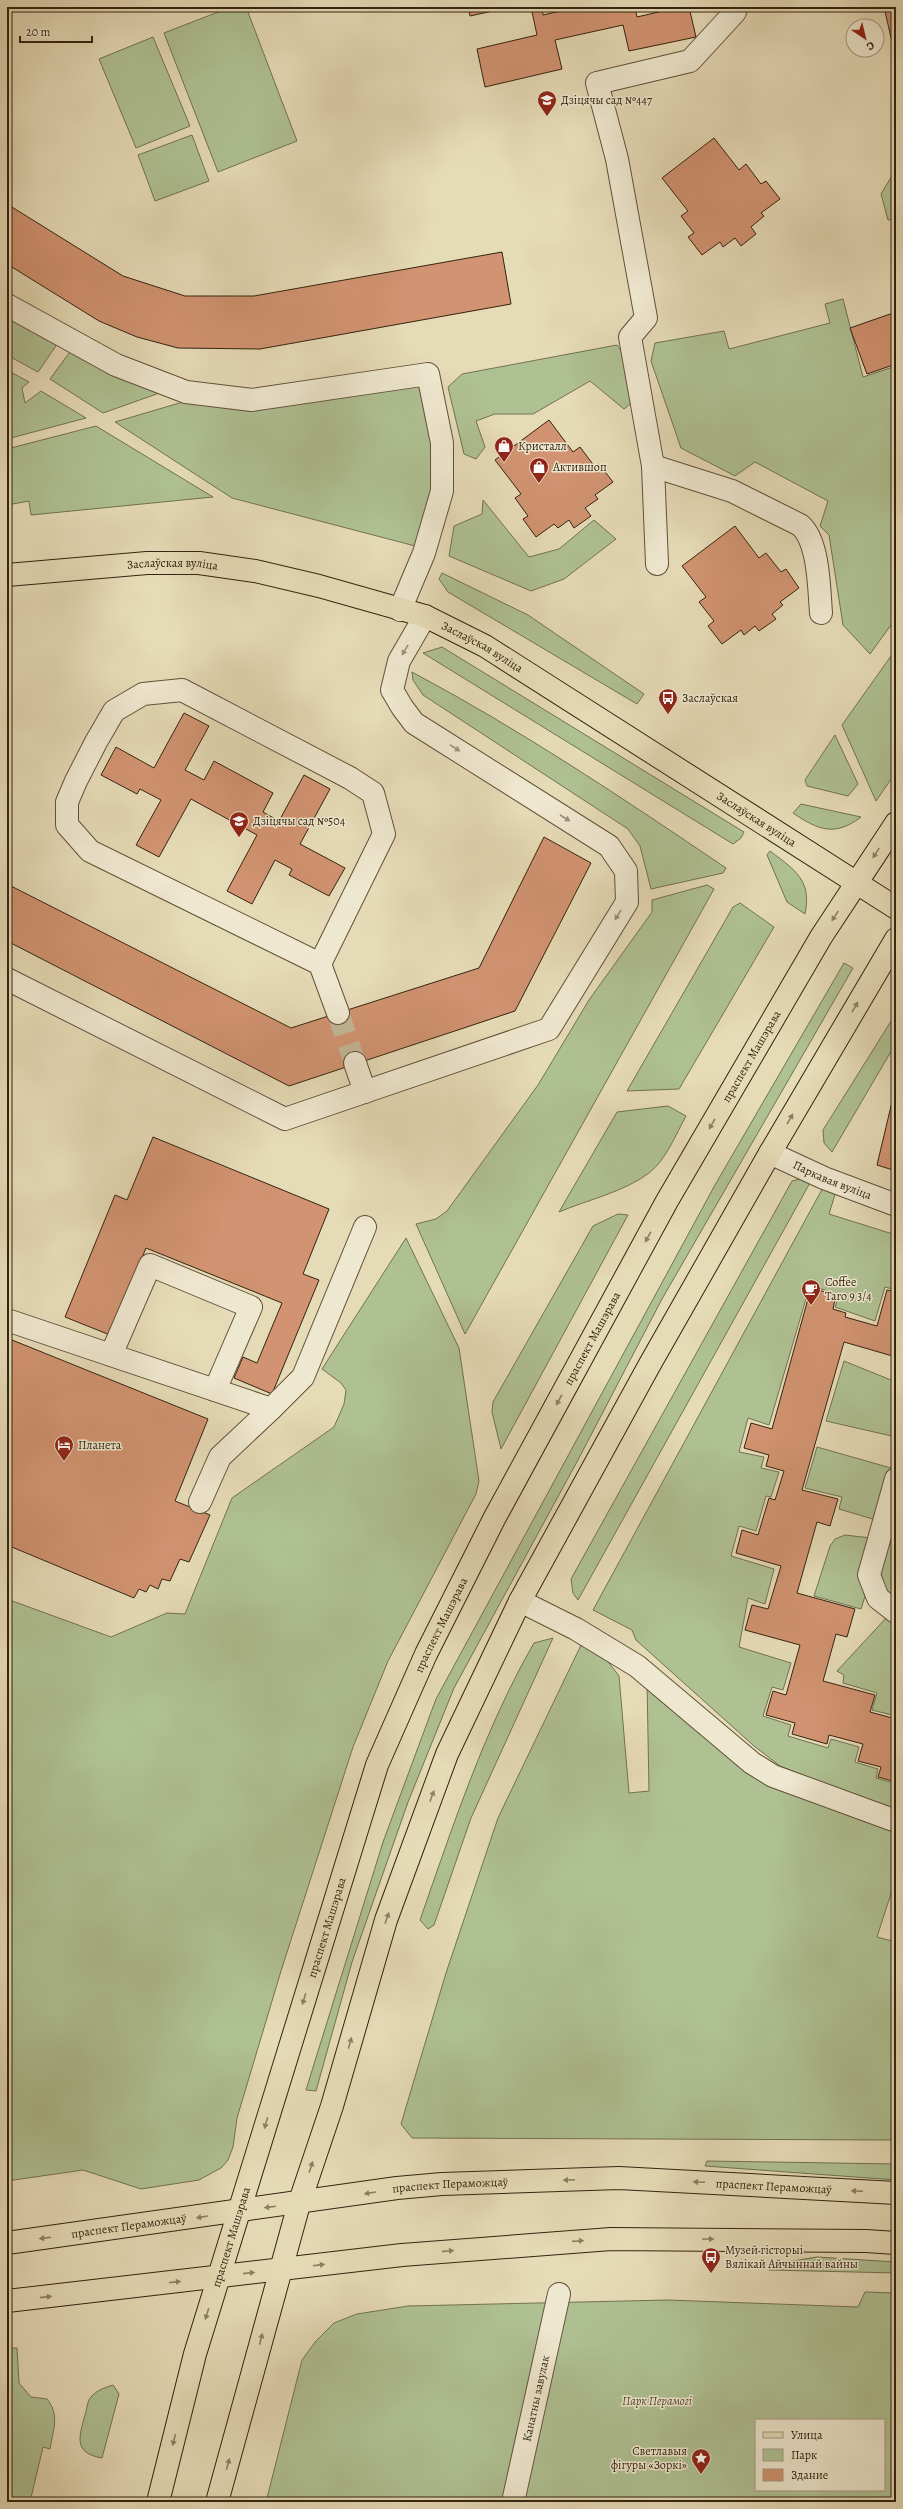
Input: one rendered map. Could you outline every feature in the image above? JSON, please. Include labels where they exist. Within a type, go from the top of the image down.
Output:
[{"type":"main road","name":"Заслаўская вуліца","points":[[7,575],[147,563],[199,563],[255,571],[312,584],[425,616],[485,646],[896,908]]},
{"type":"main road","name":"праспект Машэрава","points":[[158,2502],[195,2354],[240,2211],[337,1889],[377,1765],[426,1654],[494,1519],[668,1201],[821,937],[896,823]]},
{"type":"main road","points":[[217,2502],[299,2204],[332,2106],[386,1920],[447,1754],[520,1601],[650,1364],[770,1153],[896,939]]},
{"type":"main road","name":"праспект Пераможцаў","points":[[7,2243],[299,2204],[397,2188],[442,2184],[619,2178],[896,2193]]},
{"type":"main road","points":[[7,2301],[402,2255],[611,2238],[866,2241],[896,2244]]},
{"type":"street","points":[[657,564],[653,466],[630,338],[646,318],[617,159],[597,83],[690,61],[735,12],[734,7]]},
{"type":"street","points":[[7,305],[116,365],[186,392],[252,400],[428,374],[442,443],[442,492],[424,553],[400,610]]},
{"type":"street","points":[[653,466],[732,491],[800,525],[808,532],[813,544],[821,613]]},
{"type":"street","points":[[7,979],[284,1120],[549,1029],[627,902],[626,871],[609,846],[414,723],[392,690],[399,660],[425,616]]},
{"type":"street","points":[[320,964],[384,834],[372,793],[350,778],[182,690],[143,694],[114,711],[76,781],[67,802],[68,825],[90,851],[320,964],[338,1013]]},
{"type":"street","points":[[355,1063],[365,1092]]},
{"type":"street","name":"Паркавая вуліца","points":[[770,1153],[824,1178],[896,1205]]},
{"type":"street","points":[[200,1502],[220,1457],[304,1377],[365,1227]]},
{"type":"street","points":[[111,1355],[150,1265],[251,1307],[215,1390]]},
{"type":"street","points":[[7,1320],[271,1409]]},
{"type":"street","points":[[896,1478],[869,1575],[878,1598],[896,1612]]},
{"type":"street","points":[[520,1601],[576,1630],[637,1666],[752,1763],[773,1776],[896,1821]]},
{"type":"street","name":"Канатны завулак","points":[[513,2502],[559,2294]]},
{"type":"green space","points":[[231,7],[246,7],[297,141],[218,172],[164,33]]},
{"type":"green space","points":[[153,37],[190,126],[136,148],[99,59]]},
{"type":"green space","points":[[192,135],[209,181],[155,201],[138,155]]},
{"type":"green space","points":[[896,169],[896,219],[888,220],[881,194]]},
{"type":"green space","points":[[843,299],[863,377],[896,366],[896,618],[870,654],[843,625],[829,535],[820,526],[828,501],[755,462],[735,476],[681,448],[651,361],[655,343],[724,331],[729,349],[830,323],[825,304]]},
{"type":"green space","points":[[7,311],[60,340],[38,372],[7,355]]},
{"type":"green space","points":[[617,345],[628,360],[635,400],[624,409],[590,381],[533,414],[495,414],[476,421],[485,447],[476,459],[464,454],[448,387],[462,374]]},
{"type":"green space","points":[[72,349],[165,391],[103,413],[50,379]]},
{"type":"green space","points":[[7,370],[29,382],[22,388],[25,403],[41,391],[86,418],[7,439]]},
{"type":"green space","points":[[423,380],[435,442],[435,488],[419,547],[232,498],[115,422],[193,399]]},
{"type":"green space","points":[[96,426],[213,497],[31,515],[29,501],[7,505],[7,449]]},
{"type":"green space","points":[[483,500],[529,557],[559,549],[594,520],[616,539],[564,579],[531,591],[449,556],[454,526],[482,514]]},
{"type":"green space","points":[[442,573],[528,615],[644,694],[637,704],[448,592],[439,579]]},
{"type":"green space","points":[[442,647],[744,832],[741,838],[733,844],[423,653]]},
{"type":"green space","points":[[896,649],[896,772],[876,801],[842,725]]},
{"type":"green space","points":[[412,672],[493,717],[611,791],[726,868],[723,873],[651,889],[640,846],[628,829],[423,695],[413,680]]},
{"type":"green space","points":[[835,735],[858,784],[848,796],[807,786],[805,780]]},
{"type":"green space","points":[[801,804],[861,817],[843,827],[827,829],[811,824],[793,813]]},
{"type":"green space","points":[[770,851],[794,870],[804,884],[807,902],[805,914],[787,902],[767,855]]},
{"type":"green space","points":[[707,885],[714,889],[465,1334],[416,1224],[436,1219],[447,1211],[538,1085],[589,1000],[652,912],[652,900]]},
{"type":"green space","points":[[740,903],[774,927],[679,1089],[627,1091],[733,907]]},
{"type":"green space","points":[[844,963],[853,968],[662,1299],[579,1458],[454,1688],[408,1802],[352,1962],[316,2091],[306,2090],[383,1842],[436,1699],[715,1185]]},
{"type":"green space","points":[[893,1018],[896,1020],[896,1043],[832,1152],[824,1143],[823,1130]]},
{"type":"green space","points":[[668,1106],[686,1116],[666,1154],[655,1168],[639,1180],[617,1191],[559,1212],[617,1112]]},
{"type":"green space","points":[[804,1178],[811,1181],[578,1600],[573,1593],[571,1579],[792,1181]]},
{"type":"green space","points":[[826,1182],[837,1188],[829,1214],[896,1235],[896,1290],[885,1287],[875,1321],[835,1307],[839,1295],[810,1285],[769,1425],[748,1418],[739,1452],[764,1457],[761,1468],[779,1472],[771,1497],[766,1496],[756,1531],[739,1526],[731,1556],[774,1569],[765,1604],[748,1598],[739,1647],[791,1663],[783,1690],[772,1687],[763,1716],[791,1725],[788,1736],[828,1748],[831,1739],[859,1747],[855,1762],[878,1769],[876,1778],[896,1784],[896,1812],[780,1766],[754,1746],[636,1640],[632,1630],[593,1610]]},
{"type":"green space","points":[[618,1214],[628,1215],[501,1449],[492,1412],[493,1402],[593,1226]]},
{"type":"green space","points":[[406,1238],[459,1348],[479,1481],[476,1494],[388,1661],[353,1747],[281,1971],[237,2118],[233,2147],[228,2160],[221,2168],[199,2180],[141,2189],[83,2170],[7,2181],[7,1599],[111,1637],[167,1613],[185,1614],[232,1498],[334,1427],[344,1404],[346,1390],[341,1383],[322,1369]]},
{"type":"green space","points":[[844,1361],[896,1382],[896,1437],[826,1421]]},
{"type":"green space","points":[[817,1447],[891,1468],[876,1520],[839,1509],[842,1497],[805,1488]]},
{"type":"green space","points":[[896,1508],[896,1606],[873,1575]]},
{"type":"green space","points":[[845,1535],[871,1538],[867,1590],[861,1609],[814,1596],[830,1546],[835,1539]]},
{"type":"green space","points":[[887,1617],[896,1623],[896,1716],[872,1710],[877,1693],[843,1683],[844,1675],[837,1671]]},
{"type":"green space","points":[[553,1638],[471,1818],[434,1925],[428,1929],[420,1920],[457,1814],[485,1744],[516,1676],[534,1643]]},
{"type":"green space","points":[[582,1643],[603,1655],[619,1676],[629,1793],[649,1791],[647,1681],[755,1773],[896,1833],[896,1878],[877,1937],[896,1942],[896,2140],[412,2138],[401,2124],[446,1973],[498,1818]]},
{"type":"green space","points":[[707,2161],[896,2164],[896,2180],[705,2166]]},
{"type":"green space","points":[[817,2257],[896,2262],[896,2273],[769,2270],[769,2265]]},
{"type":"green space","name":"Парк Перамогі","points":[[865,2292],[896,2293],[896,2502],[266,2502],[302,2360],[316,2341],[334,2323],[357,2314],[408,2306],[668,2300],[858,2307]]},
{"type":"green space","points":[[7,2348],[17,2348],[19,2383],[31,2397],[47,2399],[51,2405],[54,2417],[54,2429],[50,2449],[43,2447],[30,2502],[7,2502]]},
{"type":"green space","points":[[113,2385],[119,2394],[102,2458],[93,2456],[82,2448],[80,2443],[81,2430],[90,2399],[98,2391]]},
{"type":"building","points":[[468,7],[511,7],[470,16]]},
{"type":"building","points":[[531,7],[542,7],[543,15],[578,7],[635,7],[637,17],[680,7],[689,7],[696,37],[629,51],[623,25],[555,40],[562,69],[485,87],[477,49],[537,35]]},
{"type":"building","points":[[884,7],[896,7],[896,41],[892,42]]},
{"type":"building","points":[[714,138],[739,170],[746,164],[761,184],[766,181],[780,199],[761,213],[764,216],[751,227],[756,234],[741,246],[735,238],[723,247],[720,242],[702,255],[688,237],[694,233],[681,216],[688,211],[662,178]]},
{"type":"building","points":[[7,204],[123,276],[185,296],[254,296],[502,252],[511,304],[260,349],[178,348],[137,337],[99,321],[7,264]]},
{"type":"building","points":[[896,312],[896,364],[867,374],[850,328]]},
{"type":"building","points":[[549,420],[573,452],[580,447],[595,467],[599,464],[613,482],[595,495],[598,499],[585,508],[591,516],[574,528],[569,520],[558,528],[554,524],[536,537],[523,519],[528,516],[515,498],[521,494],[495,460]]},
{"type":"building","points":[[735,526],[759,558],[766,553],[781,572],[786,569],[799,588],[780,602],[783,605],[772,614],[776,619],[759,631],[755,626],[744,635],[741,630],[722,644],[708,626],[714,621],[699,602],[706,597],[682,566]]},
{"type":"building","points":[[184,713],[209,726],[185,770],[204,780],[214,761],[273,793],[263,812],[279,821],[304,775],[330,789],[300,844],[345,868],[329,896],[289,875],[292,869],[275,860],[252,904],[227,891],[257,835],[191,799],[159,857],[136,845],[161,800],[140,789],[137,794],[101,775],[116,747],[154,768]]},
{"type":"building","points":[[544,837],[591,863],[515,1011],[289,1086],[7,941],[7,884],[291,1028],[479,968]]},
{"type":"building","points":[[896,1085],[896,1171],[877,1165]]},
{"type":"building","points":[[153,1137],[329,1209],[303,1274],[319,1280],[272,1394],[234,1378],[243,1357],[257,1363],[282,1303],[146,1248],[110,1335],[65,1317],[115,1195],[127,1200]]},
{"type":"building","points":[[811,1288],[836,1295],[833,1309],[846,1313],[845,1317],[877,1326],[887,1290],[896,1292],[896,1357],[844,1342],[802,1490],[838,1499],[830,1526],[817,1522],[797,1593],[855,1609],[847,1637],[836,1634],[823,1681],[875,1695],[870,1712],[896,1719],[896,1782],[878,1777],[881,1767],[858,1761],[863,1744],[829,1735],[827,1744],[792,1734],[795,1723],[766,1715],[773,1691],[786,1695],[800,1645],[745,1630],[752,1605],[768,1609],[781,1566],[736,1553],[742,1530],[758,1535],[769,1498],[775,1500],[784,1471],[766,1466],[769,1455],[744,1448],[751,1423],[772,1429]]},
{"type":"building","points":[[7,1338],[208,1419],[175,1501],[210,1515],[189,1562],[180,1559],[170,1581],[162,1579],[158,1589],[150,1585],[146,1592],[139,1589],[134,1598],[7,1545]]},
{"type":"tunnel","points":[[338,1013],[355,1063]]},
{"type":"place","name":"Дзіцячы сад №447","points":[[547,117]]},
{"type":"place","name":"Кристалл","points":[[504,463]]},
{"type":"place","name":"Актившоп","points":[[539,484]]},
{"type":"place","name":"Заслаўская","points":[[668,715]]},
{"type":"place","name":"Дзіцячы сад №504","points":[[239,838]]},
{"type":"place","name":"Coffee Taro 9 3/4","points":[[811,1306]]},
{"type":"place","name":"Планета","points":[[64,1462]]},
{"type":"place","name":"Музей гісторыі Вялікай Айчыннай вайны","points":[[711,2274]]},
{"type":"place","name":"Светлавыя фігуры «Зоркі»","points":[[701,2475]]}]
